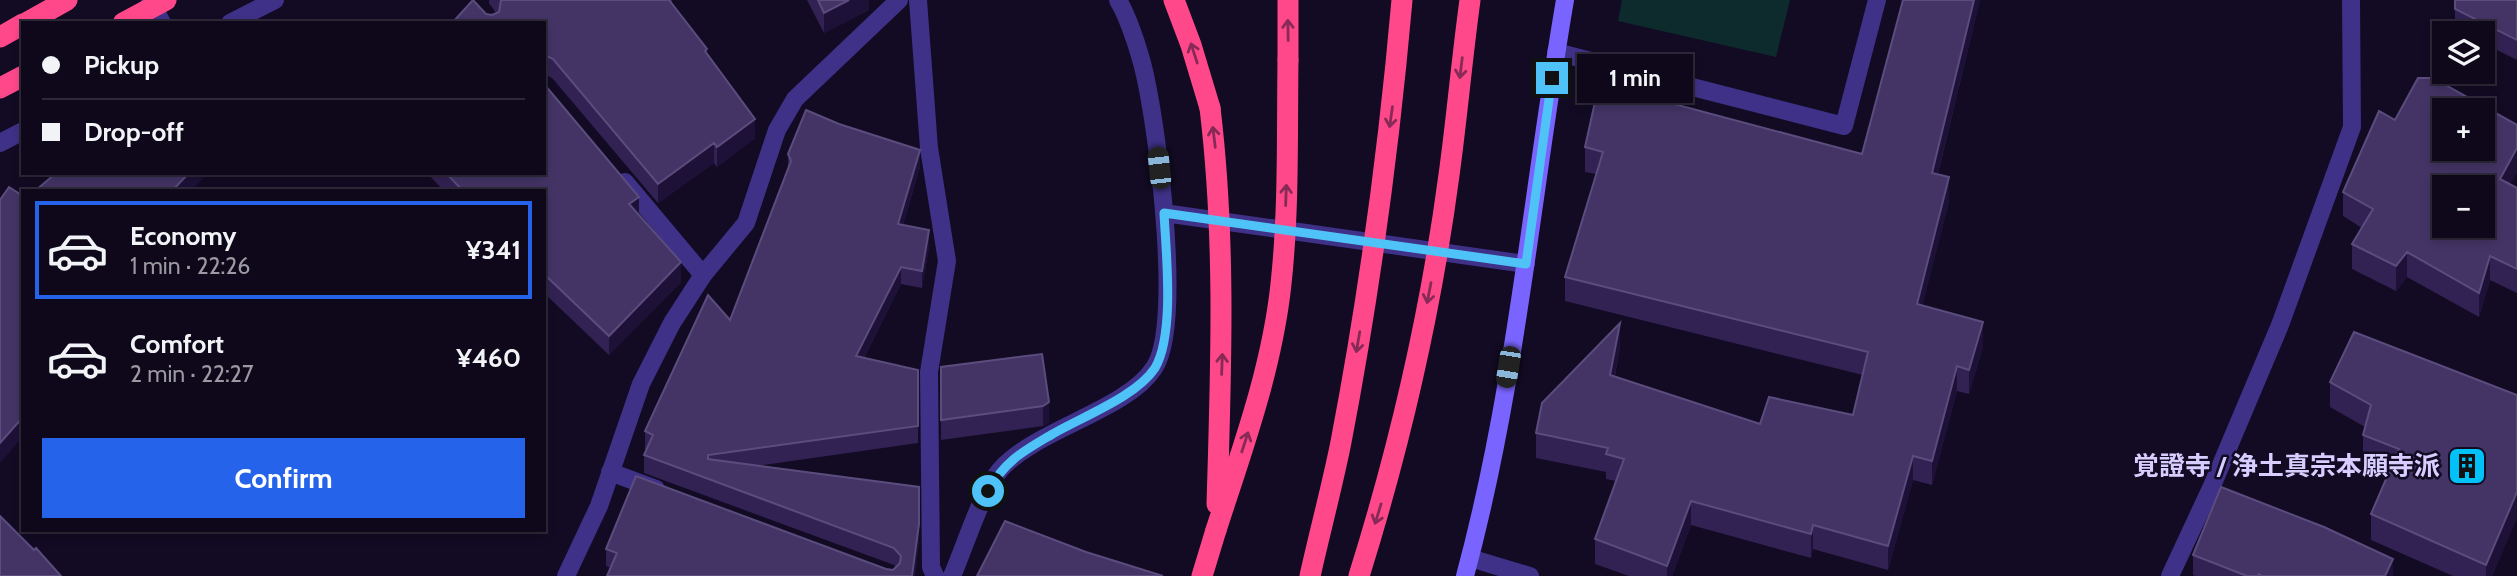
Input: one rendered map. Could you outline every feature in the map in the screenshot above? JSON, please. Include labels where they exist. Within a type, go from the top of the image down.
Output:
[{"type":"highway","points":[[29,21],[67,0]]},
{"type":"highway","points":[[127,21],[166,0]]},
{"type":"highway","points":[[1174,0],[1210,108],[1218,176],[1222,346],[1216,530]]},
{"type":"highway","points":[[1202,576],[1268,362],[1281,284],[1286,197],[1288,0]]},
{"type":"highway","points":[[1310,576],[1341,444],[1360,334],[1393,102],[1402,0]]},
{"type":"highway","points":[[1359,576],[1386,491],[1411,386],[1433,275],[1449,176],[1470,0]]},
{"type":"highway","points":[[0,37],[21,26]]},
{"type":"highway","points":[[0,88],[21,77]]},
{"type":"street","points":[[150,0],[161,21]]},
{"type":"street","points":[[234,21],[275,0]]},
{"type":"street","points":[[566,576],[599,506],[641,384],[672,323],[703,275],[746,223],[777,130],[795,99],[899,0]]},
{"type":"street","points":[[918,0],[929,148],[947,261],[929,372],[931,567],[935,576]]},
{"type":"street","points":[[952,576],[988,491],[1000,470],[1024,451],[1120,398],[1154,368],[1162,349],[1166,327],[1167,288],[1164,213],[1147,83],[1118,0]]},
{"type":"street","points":[[1465,576],[1491,470],[1526,264],[1565,0]]},
{"type":"street","points":[[1556,52],[1844,126],[1877,0]]},
{"type":"street","points":[[2170,576],[2212,486],[2280,326],[2352,127],[2351,0]]},
{"type":"street","points":[[0,143],[21,132]]},
{"type":"street","points":[[615,170],[703,275]]},
{"type":"street","points":[[1164,213],[1526,264]]},
{"type":"street","points":[[610,472],[674,496]]},
{"type":"street","points":[[1470,558],[1530,576]]},
{"type":"green space","points":[[1622,0],[1790,0],[1776,57],[1618,21]]},
{"type":"building","points":[[473,0],[486,14],[492,15],[499,12],[501,0],[669,0],[755,119],[717,147],[714,143],[658,184],[553,59],[546,56],[546,21],[454,21]]},
{"type":"building","points":[[818,0],[849,0],[824,13]]},
{"type":"building","points":[[1903,0],[1974,0],[1932,173],[1949,177],[1917,304],[1983,322],[1969,370],[1957,366],[1932,461],[1913,456],[1888,546],[1813,525],[1811,534],[1691,501],[1667,566],[1595,539],[1624,459],[1606,454],[1608,448],[1536,433],[1542,403],[1620,323],[1610,375],[1760,424],[1769,397],[1853,415],[1868,352],[1565,277],[1603,152],[1585,147],[1599,84],[1862,154]]},
{"type":"building","points":[[2455,0],[2517,0],[2517,40],[2495,29],[2495,21],[2479,21],[2455,9]]},
{"type":"building","points":[[2418,78],[2432,78],[2432,84],[2444,84],[2469,98],[2432,98],[2432,161],[2495,161],[2495,113],[2517,125],[2517,148],[2500,179],[2517,188],[2517,269],[2490,256],[2479,293],[2407,252],[2396,266],[2352,244],[2373,209],[2343,192],[2379,111],[2395,120]]},
{"type":"building","points":[[546,86],[639,197],[629,204],[681,262],[609,336],[546,276],[546,189],[461,189],[448,175],[546,175]]},
{"type":"building","points":[[806,110],[839,124],[920,150],[898,224],[929,230],[922,271],[901,267],[856,356],[918,370],[918,426],[708,455],[708,459],[919,487],[919,524],[912,576],[607,576],[617,553],[606,549],[636,476],[886,569],[893,570],[900,563],[901,556],[894,548],[644,455],[653,435],[645,431],[708,295],[730,320],[791,161],[788,154]]},
{"type":"building","points":[[54,175],[187,175],[174,189],[37,189]]},
{"type":"building","points":[[9,187],[21,195],[21,419],[0,443],[0,200]]},
{"type":"building","name":"覚證寺 / 浄土真宗本願寺派","points":[[2354,332],[2517,395],[2517,492],[2486,565],[2371,514],[2399,449],[2363,435],[2371,405],[2330,382]]},
{"type":"building","points":[[1042,354],[1049,402],[1043,406],[941,420],[941,367]]},
{"type":"building","points":[[2221,487],[2324,527],[2393,559],[2385,576],[2247,576],[2193,555]]},
{"type":"building","points":[[0,516],[34,550],[36,548],[61,576],[0,576]]},
{"type":"building","points":[[1005,521],[1086,552],[1163,576],[977,576]]},
{"type":"place","name":"覚證寺 / 浄土真宗本願寺派","points":[[2467,466]]},
{"type":"route","points":[[988,491],[1000,470],[1024,451],[1120,398],[1154,368],[1162,349],[1166,327],[1164,213],[1526,264],[1552,78]]}]
